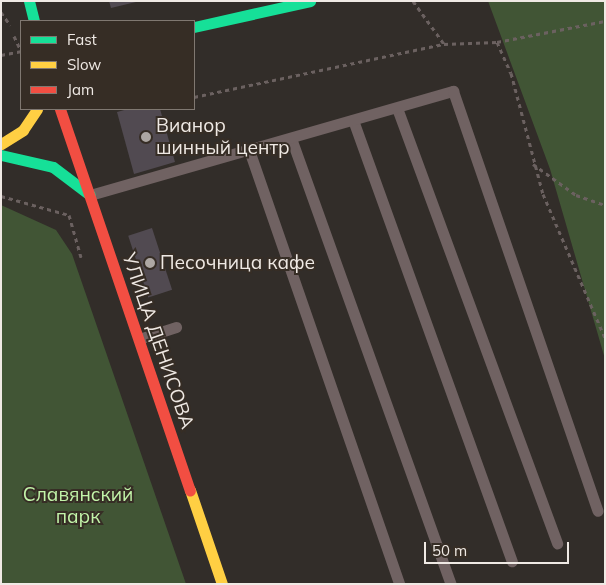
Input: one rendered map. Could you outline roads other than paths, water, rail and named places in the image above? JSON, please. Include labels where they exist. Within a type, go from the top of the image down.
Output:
[{"type":"street","points":[[29,1],[34,20]]},
{"type":"street","points":[[195,27],[310,1]]},
{"type":"street","points":[[1,144],[23,130],[36,110]]},
{"type":"street","name":"УЛИЦА ДЕНИСОВА","points":[[60,110],[222,584]]},
{"type":"street","points":[[1,155],[24,157],[52,167],[90,195]]},
{"type":"lane","points":[[90,195],[453,92],[598,511]]},
{"type":"lane","points":[[397,108],[557,544]]},
{"type":"lane","points":[[353,120],[512,560]]},
{"type":"lane","points":[[291,138],[451,584]]},
{"type":"lane","points":[[249,150],[399,584]]},
{"type":"lane","points":[[139,340],[176,327]]},
{"type":"place","name":"Вианор шинный центр","points":[[146,137]]},
{"type":"place","name":"Песочница кафе","points":[[150,263]]},
{"type":"park label","name":"Славянский парк","points":[[78,506]]}]
